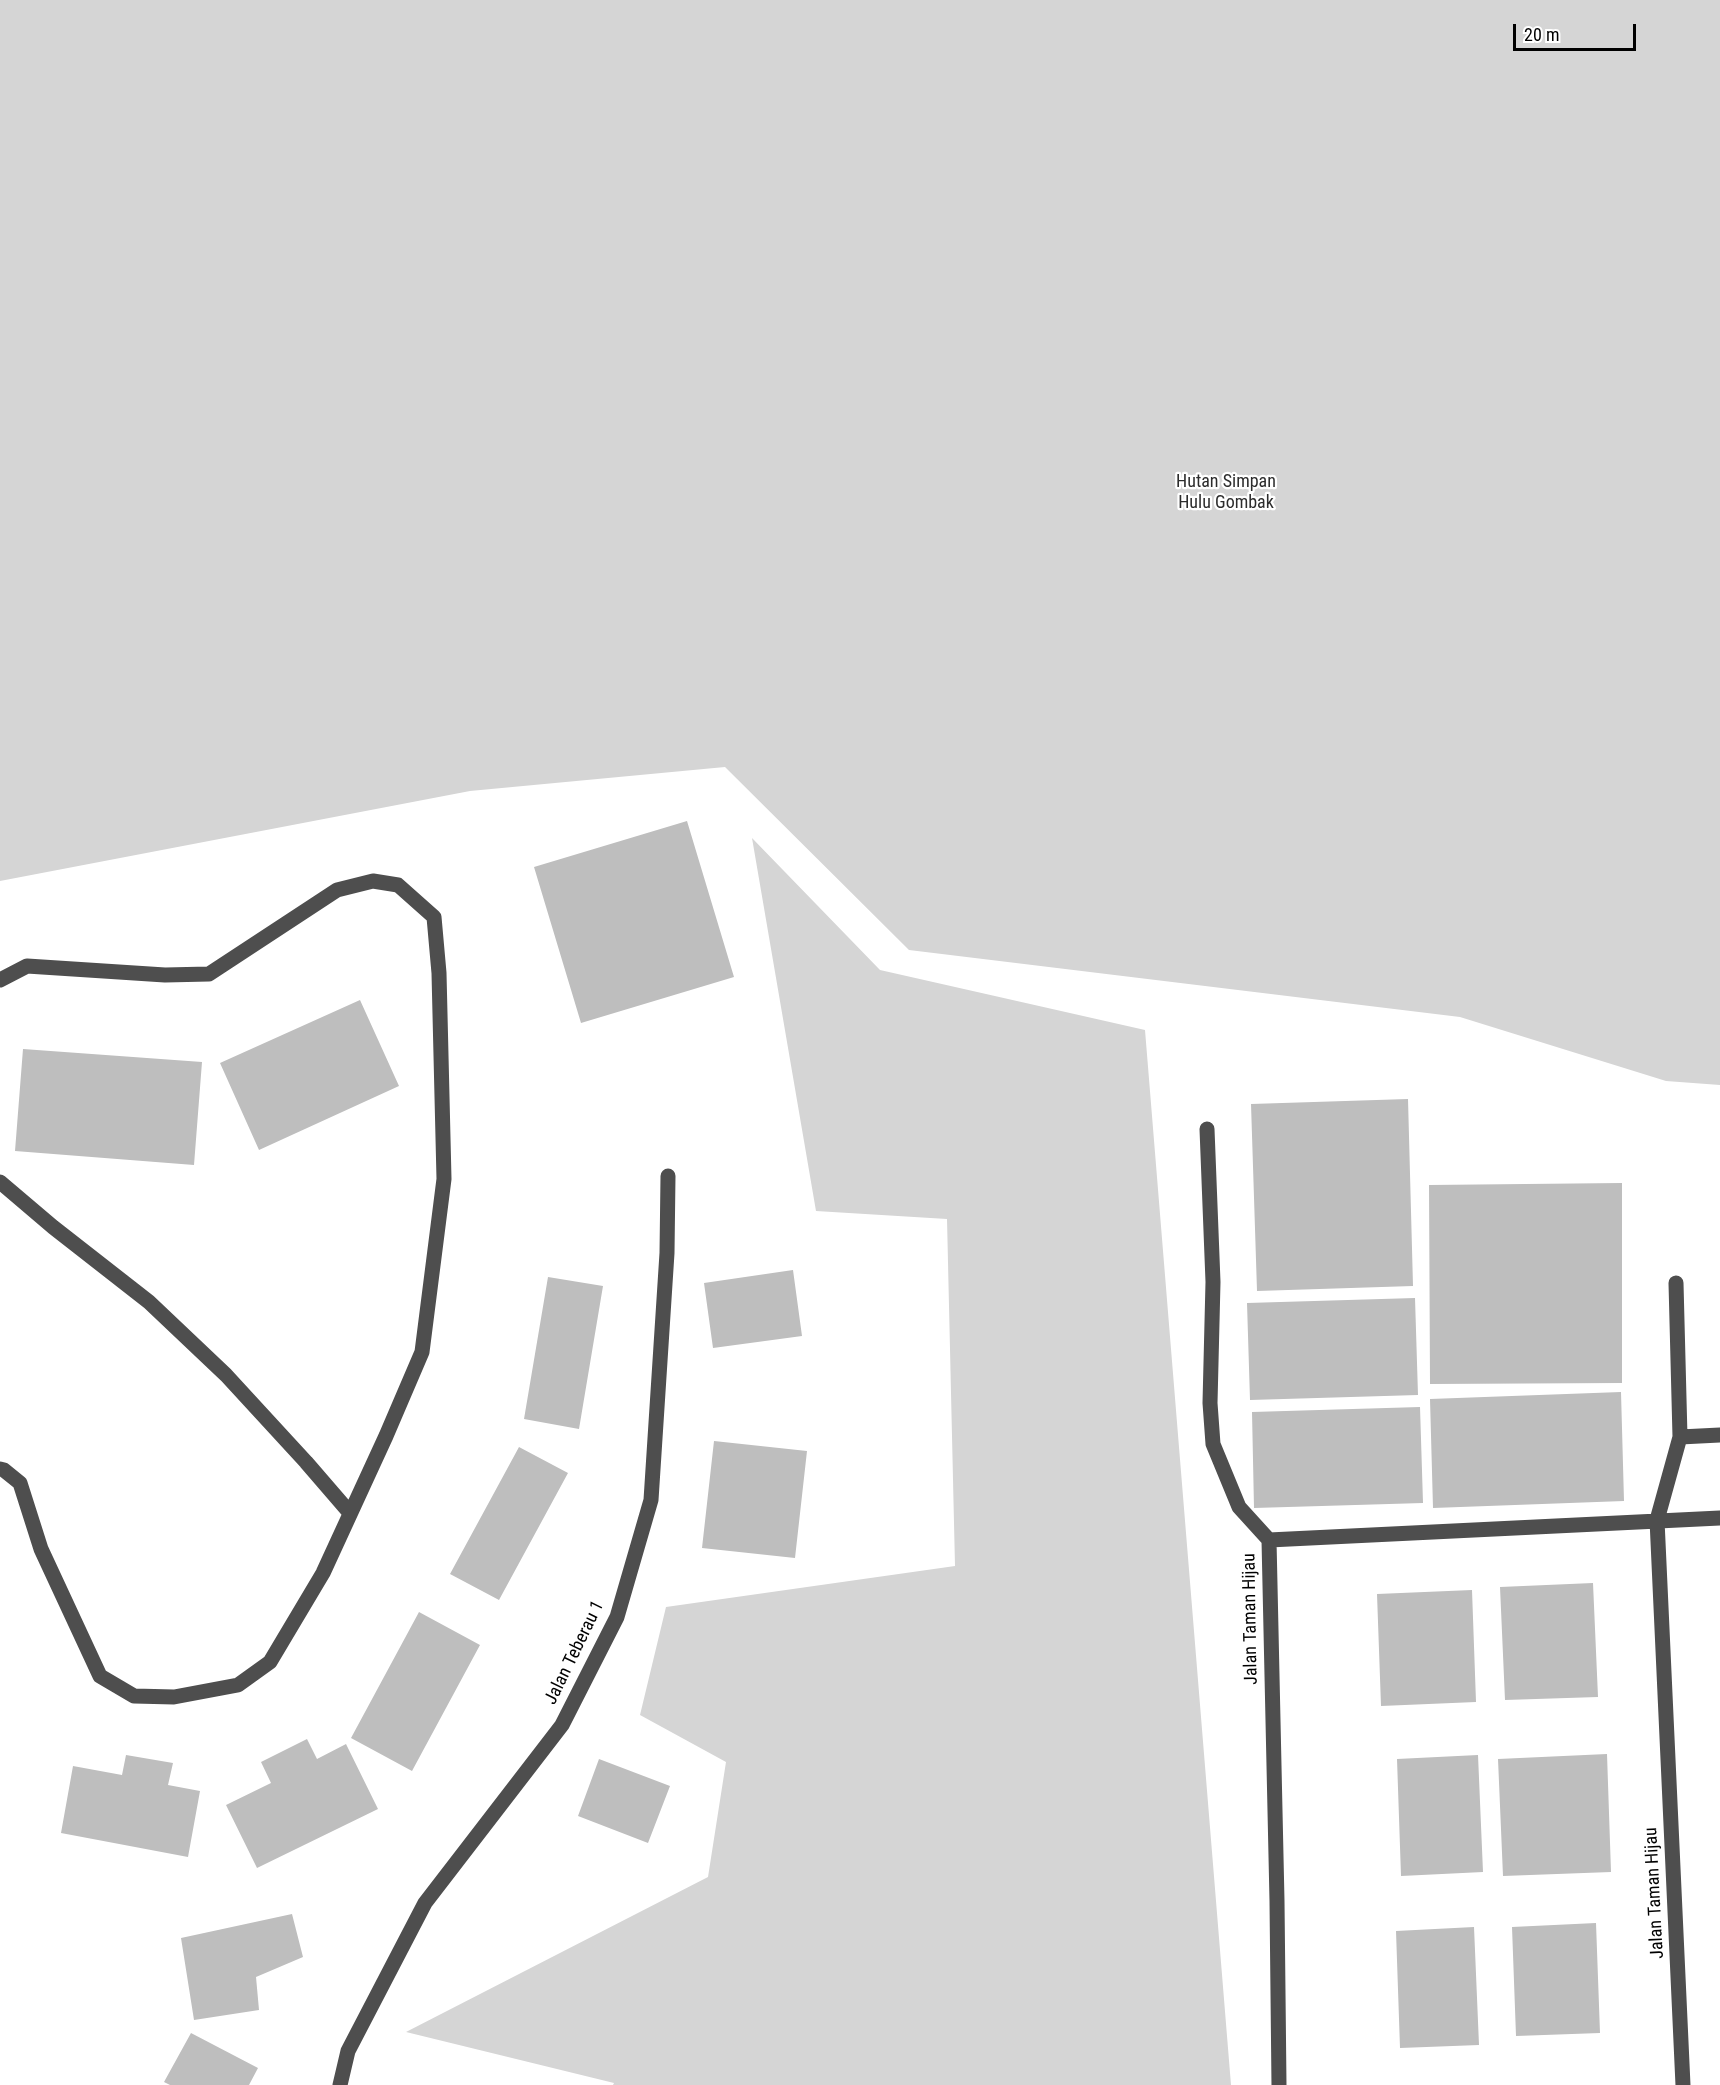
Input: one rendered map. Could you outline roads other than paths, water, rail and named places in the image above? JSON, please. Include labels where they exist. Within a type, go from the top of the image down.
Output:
[{"type":"street","points":[[0,980],[27,966],[165,975],[209,974],[338,890],[373,881],[398,885],[434,917],[439,973],[444,1179],[422,1352],[323,1573],[270,1662],[238,1685],[174,1697],[134,1696],[100,1676],[41,1549],[20,1483],[0,1469]]},
{"type":"street","points":[[1207,1129],[1213,1282],[1210,1403],[1213,1444],[1239,1507],[1269,1540]]},
{"type":"street","name":"Jalan Teberau 1","points":[[340,2085],[348,2051],[425,1903],[562,1725],[617,1617],[651,1500],[667,1253],[668,1176]]},
{"type":"street","points":[[0,1182],[166,1318],[226,1375],[350,1514]]},
{"type":"street","name":"Jalan Taman Hijau","points":[[1676,1283],[1680,1437],[1657,1520],[1683,2085]]},
{"type":"street","points":[[1680,1437],[1720,1435]]},
{"type":"street","name":"Jalan Taman Hijau","points":[[1279,2085],[1269,1540],[1720,1518]]},
{"type":"park label","name":"Hutan Simpan Hulu Gombak","points":[[1226,492]]}]
